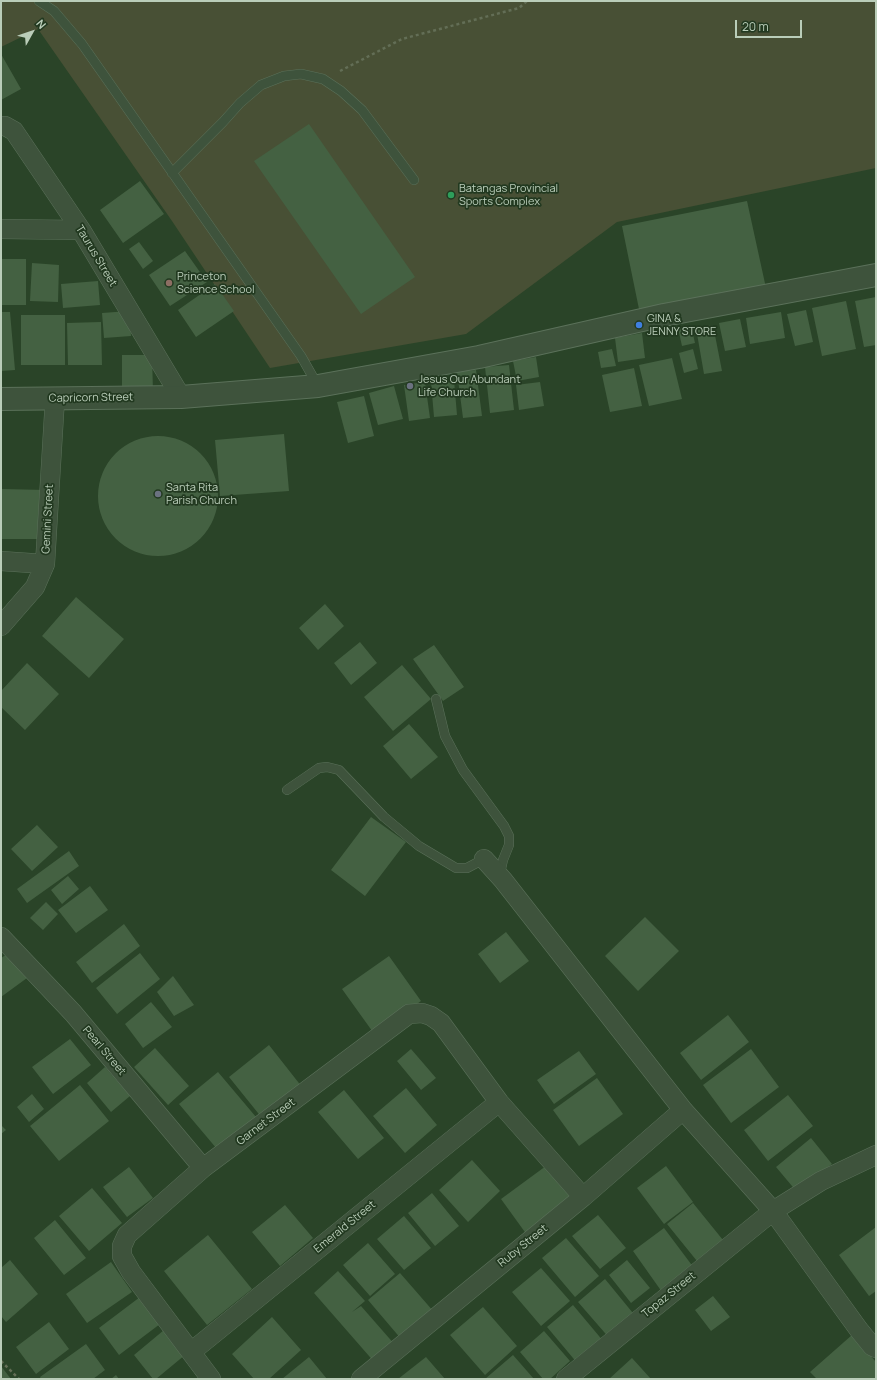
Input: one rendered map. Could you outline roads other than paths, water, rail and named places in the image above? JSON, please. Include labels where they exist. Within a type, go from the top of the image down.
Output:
[{"type":"street","name":"Taurus Street","points":[[1,126],[5,126],[14,131],[80,230],[181,397]]},
{"type":"street","points":[[1,229],[80,230]]},
{"type":"street","name":"Capricorn Street","points":[[1,399],[181,397],[318,386],[480,357],[664,315],[876,275]]},
{"type":"street","name":"Gemini Street","points":[[1,626],[34,587],[45,564],[55,398]]},
{"type":"street","points":[[1,561],[45,564]]},
{"type":"street","points":[[484,859],[503,880],[683,1110],[772,1211],[859,1330],[872,1346],[876,1348]]},
{"type":"street","name":"Pearl Street","points":[[1,937],[72,1013],[203,1168]]},
{"type":"street","name":"Garnet Street","points":[[191,1352],[131,1272],[122,1256],[122,1246],[126,1235],[203,1168],[409,1014],[422,1012],[440,1023],[499,1102]]},
{"type":"street","points":[[499,1102],[583,1197]]},
{"type":"street","name":"Emerald Street","points":[[191,1352],[499,1102]]},
{"type":"street","name":"Ruby Street","points":[[361,1379],[583,1197],[683,1110]]},
{"type":"street","name":"Topaz Street","points":[[566,1379],[772,1211],[821,1181],[876,1155]]},
{"type":"street","points":[[191,1352],[211,1379]]},
{"type":"lane","points":[[39,1],[54,11],[82,44],[301,356],[318,386]]},
{"type":"lane","points":[[172,173],[240,103],[260,85],[284,76],[300,74],[323,79],[341,90],[362,110],[414,180]]},
{"type":"lane","points":[[436,699],[445,736],[463,770],[504,826],[509,836],[509,845],[501,869],[503,880]]},
{"type":"lane","points":[[287,790],[319,768],[327,767],[339,770],[384,817],[419,846],[432,854],[456,868],[467,868],[484,859]]},
{"type":"place","name":"Batangas Provincial Sports Complex","points":[[451,195]]},
{"type":"place","name":"Princeton Science School","points":[[169,283]]},
{"type":"place","name":"GINA & JENNY STORE","points":[[639,325]]},
{"type":"place","name":"Jesus Our Abundant Life Church","points":[[410,386]]},
{"type":"place","name":"Santa Rita Parish Church","points":[[158,494]]}]
